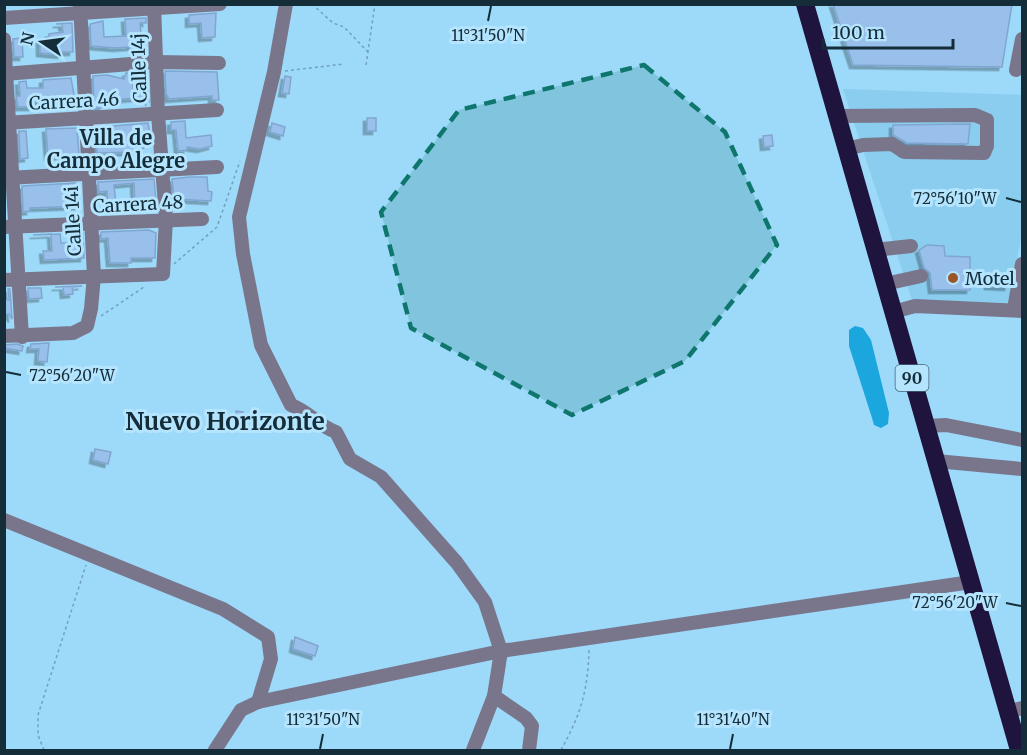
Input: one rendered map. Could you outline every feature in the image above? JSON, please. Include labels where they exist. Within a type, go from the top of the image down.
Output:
[{"type":"highway","name":"90","points":[[805,4],[971,582],[1015,710],[1019,750]]},
{"type":"street","points":[[4,18],[80,8],[220,4]]},
{"type":"street","points":[[286,4],[274,72],[239,217],[243,254],[261,345],[291,405],[309,412],[321,426],[336,432],[350,459],[381,477],[458,563],[485,602],[501,651],[494,696],[473,750]]},
{"type":"street","name":"Calle 14j","points":[[154,7],[158,114],[166,219],[163,274]]},
{"type":"street","name":"Calle 14i","points":[[80,8],[94,276],[87,326]]},
{"type":"street","points":[[4,39],[12,280],[21,337]]},
{"type":"street","points":[[1016,70],[1023,39]]},
{"type":"street","points":[[6,74],[156,62],[219,63]]},
{"type":"street","name":"Carrera 46","points":[[7,123],[217,110]]},
{"type":"street","points":[[837,116],[964,114],[982,116],[987,120],[987,146],[984,153],[904,152],[892,144],[863,145],[846,149]]},
{"type":"street","points":[[9,178],[217,167]]},
{"type":"street","name":"Carrera 48","points":[[10,226],[92,225],[166,219],[202,219]]},
{"type":"street","points":[[875,250],[911,246]]},
{"type":"street","points":[[893,312],[915,306],[1018,310],[1023,264]]},
{"type":"street","points":[[12,280],[163,274]]},
{"type":"street","points":[[885,284],[921,276]]},
{"type":"street","points":[[4,336],[73,333],[87,326]]},
{"type":"street","points":[[926,426],[946,425],[1023,440]]},
{"type":"street","points":[[936,461],[1023,469]]},
{"type":"street","points":[[4,520],[223,609],[268,637],[271,659],[258,702]]},
{"type":"street","points":[[215,750],[241,710],[258,702],[501,651],[971,582]]},
{"type":"street","points":[[494,696],[526,718],[532,726],[529,750]]},
{"type":"path","points":[[312,4],[333,23],[344,27],[368,52]]},
{"type":"path","points":[[366,65],[375,4]]},
{"type":"path","points":[[274,72],[344,64]]},
{"type":"path","points":[[163,274],[217,227],[241,159]]},
{"type":"path","points":[[87,326],[144,287]]},
{"type":"path","points":[[44,750],[38,735],[38,714],[85,573],[87,554]]},
{"type":"path","points":[[561,750],[578,719],[588,684],[590,639]]},
{"type":"highlighted area","points":[[644,65],[725,132],[777,245],[685,361],[572,415],[411,328],[381,212],[459,110]]},
{"type":"shaded area","points":[[843,89],[1022,95],[1022,233],[1008,303],[912,300]]},
{"type":"shaded area","points":[[855,326],[863,328],[871,340],[889,413],[888,424],[881,428],[874,425],[849,346],[849,330]]},
{"type":"building","points":[[833,4],[1012,4],[1002,67],[853,65]]},
{"type":"building","points":[[216,13],[215,37],[202,38],[201,23],[189,24],[189,15]]},
{"type":"building","points":[[146,18],[146,23],[140,23],[142,46],[116,48],[91,46],[90,24],[103,21],[104,37],[126,36],[125,19]]},
{"type":"building","points":[[72,23],[73,52],[61,52],[61,55],[40,53],[40,40],[49,40],[49,34],[63,32],[62,24],[56,24]]},
{"type":"building","points":[[22,38],[23,57],[14,57],[13,39]]},
{"type":"building","points":[[165,71],[217,72],[219,100],[212,100],[212,96],[169,99],[166,94]]},
{"type":"building","points":[[147,72],[149,101],[146,97],[102,101],[103,108],[94,108],[93,76],[107,75],[124,79],[126,73]],"holes":[[[146,74],[146,89],[133,90],[132,75]]]},
{"type":"building","points":[[285,76],[291,77],[289,94],[282,93]]},
{"type":"building","points":[[71,78],[76,106],[57,105],[57,102],[31,102],[32,107],[18,107],[16,96],[20,96],[19,82],[26,81],[27,88],[43,88],[43,80]]},
{"type":"building","points":[[367,118],[376,118],[376,131],[367,131]]},
{"type":"building","points":[[185,121],[186,138],[211,135],[212,146],[200,149],[187,147],[187,150],[178,151],[176,130],[171,130],[171,122]]},
{"type":"building","points":[[148,123],[151,140],[143,141],[144,148],[133,152],[97,153],[96,130],[103,129],[102,127]]},
{"type":"building","points":[[272,123],[285,127],[283,136],[270,132]]},
{"type":"building","points":[[970,124],[968,144],[907,143],[893,135],[893,125]]},
{"type":"building","points":[[77,128],[79,155],[48,157],[46,129]]},
{"type":"building","points":[[19,131],[26,131],[28,158],[20,159]]},
{"type":"building","points":[[772,135],[773,146],[764,147],[763,136]]},
{"type":"building","points":[[207,177],[208,191],[212,192],[211,201],[174,199],[172,179]]},
{"type":"building","points":[[154,179],[156,202],[135,204],[134,183],[114,185],[116,204],[108,205],[107,191],[99,192],[98,182]]},
{"type":"building","points":[[76,183],[81,206],[30,208],[30,211],[23,212],[22,186]]},
{"type":"building","points":[[149,230],[156,233],[155,258],[131,258],[131,263],[110,263],[108,238],[101,239],[101,232]]},
{"type":"building","points":[[80,233],[83,233],[84,258],[44,260],[43,251],[52,251],[51,234],[60,234],[61,243],[81,243]]},
{"type":"building","points":[[927,245],[944,246],[945,256],[970,257],[970,290],[932,290],[930,273],[924,268],[919,250]]},
{"type":"building","points":[[988,278],[1009,279],[1008,287],[988,286]]},
{"type":"building","points":[[82,286],[72,287],[73,294],[64,295],[63,287],[55,287]]},
{"type":"building","points":[[28,288],[41,288],[42,298],[29,299]]},
{"type":"building","points":[[8,289],[10,289],[12,319],[9,314],[4,314],[4,300],[9,300]]},
{"type":"building","points":[[49,343],[47,362],[38,361],[39,349],[30,349],[31,344]]},
{"type":"building","points":[[4,345],[23,346],[22,351],[4,348]]},
{"type":"building","points":[[236,411],[243,412],[243,421],[236,421]]},
{"type":"building","points":[[95,449],[111,452],[108,464],[93,460]]},
{"type":"building","points":[[295,637],[318,646],[315,656],[293,649]]},
{"type":"place","name":"Motel","points":[[953,278]]},
{"type":"district","name":"Villa de Campo Alegre","points":[[116,148]]},
{"type":"district","name":"Nuevo Horizonte","points":[[225,421]]}]
